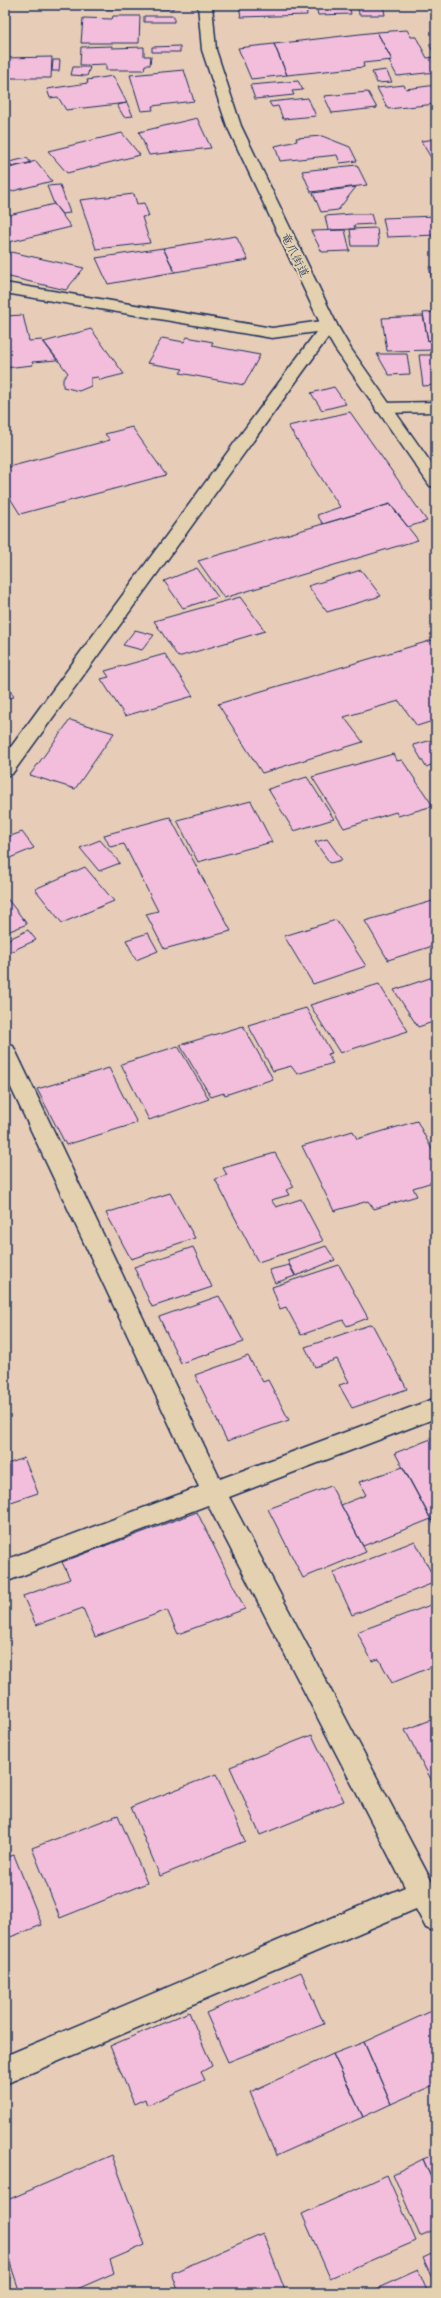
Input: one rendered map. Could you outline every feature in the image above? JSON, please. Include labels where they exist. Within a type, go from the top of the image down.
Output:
[{"type":"street","name":"竜爪街道","points":[[205,5],[209,50],[234,126],[329,325],[343,349],[436,482]]},
{"type":"street","points":[[5,288],[272,333],[329,325]]},
{"type":"street","points":[[5,769],[329,325]]},
{"type":"street","points":[[384,408],[436,407]]},
{"type":"street","points":[[5,1052],[213,1491],[436,1920]]},
{"type":"street","points":[[5,1571],[213,1491],[436,1408]]},
{"type":"street","points":[[5,2070],[423,1893]]},
{"type":"building","points":[[85,5],[173,5],[173,9],[84,9]]},
{"type":"building","points":[[239,5],[306,5],[307,15],[241,17]]},
{"type":"building","points":[[316,5],[349,5],[351,14],[318,15]]},
{"type":"building","points":[[358,5],[383,5],[385,15],[359,15]]},
{"type":"building","points":[[113,16],[140,16],[139,43],[81,43],[83,18],[112,19]]},
{"type":"building","points":[[144,16],[174,16],[174,22],[144,22]]},
{"type":"building","points":[[407,30],[411,37],[416,37],[427,58],[436,57],[436,72],[397,76],[389,61],[392,60],[377,32]]},
{"type":"building","points":[[377,32],[392,60],[363,63],[364,67],[287,75],[274,44]]},
{"type":"building","points":[[274,44],[287,75],[251,79],[238,48]]},
{"type":"building","points":[[429,44],[436,44],[436,55],[435,55]]},
{"type":"building","points":[[112,46],[112,48],[144,47],[144,56],[151,56],[150,65],[145,65],[144,70],[106,70],[106,64],[80,65],[81,47]]},
{"type":"building","points":[[180,46],[180,52],[152,52],[152,47]]},
{"type":"building","points":[[52,57],[51,78],[5,78],[5,58]]},
{"type":"building","points":[[53,60],[60,60],[59,71],[52,71]]},
{"type":"building","points":[[73,67],[90,67],[87,76],[71,75]]},
{"type":"building","points":[[184,70],[194,101],[152,106],[153,110],[141,111],[130,75]]},
{"type":"building","points":[[386,70],[392,82],[377,83],[372,72]]},
{"type":"building","points":[[113,76],[127,103],[66,110],[58,97],[50,98],[47,89],[88,83],[87,80]]},
{"type":"building","points":[[298,81],[303,90],[292,91],[294,95],[255,99],[250,85]]},
{"type":"building","points":[[404,85],[406,89],[436,85],[436,104],[388,109],[377,88]]},
{"type":"building","points":[[368,92],[377,108],[332,113],[324,96]]},
{"type":"building","points":[[308,98],[316,116],[283,119],[278,106],[272,107],[269,102]]},
{"type":"building","points":[[127,103],[133,116],[124,117],[117,105]]},
{"type":"building","points":[[197,118],[211,148],[149,155],[139,132]]},
{"type":"building","points":[[122,133],[140,155],[67,173],[48,151]]},
{"type":"building","points":[[322,136],[350,147],[357,161],[340,163],[337,155],[280,161],[275,146],[297,141],[296,138]]},
{"type":"building","points":[[436,139],[436,166],[421,141]]},
{"type":"building","points":[[27,158],[31,163],[12,167],[9,162]]},
{"type":"building","points":[[36,161],[52,181],[5,193],[5,169]]},
{"type":"building","points":[[357,165],[367,185],[311,192],[302,171]]},
{"type":"building","points":[[60,185],[70,213],[62,214],[54,204],[47,186]]},
{"type":"building","points":[[356,187],[338,210],[321,212],[313,193]]},
{"type":"building","points":[[134,194],[137,204],[144,203],[149,216],[142,217],[150,243],[96,249],[80,200]]},
{"type":"building","points":[[54,204],[71,227],[5,243],[5,216]]},
{"type":"building","points":[[371,214],[374,224],[354,225],[355,229],[328,230],[325,216]]},
{"type":"building","points":[[436,216],[436,235],[387,237],[383,218]]},
{"type":"building","points":[[377,228],[379,246],[352,246],[350,229]]},
{"type":"building","points":[[345,230],[350,251],[322,252],[311,231]]},
{"type":"building","points":[[236,236],[248,260],[175,272],[163,248]]},
{"type":"building","points":[[163,248],[175,272],[108,284],[96,258]]},
{"type":"building","points":[[11,252],[84,268],[66,290],[5,276],[5,258]]},
{"type":"building","points":[[429,267],[436,267],[436,299],[435,292]]},
{"type":"building","points":[[436,312],[436,340],[428,341],[423,313]]},
{"type":"building","points":[[23,315],[29,341],[42,340],[57,360],[32,362],[33,365],[5,368],[5,316]]},
{"type":"building","points":[[423,316],[428,341],[434,340],[436,350],[387,351],[382,318]]},
{"type":"building","points":[[91,329],[124,374],[100,380],[98,377],[91,378],[91,386],[79,391],[63,387],[63,379],[68,373],[44,342]]},
{"type":"building","points":[[187,337],[213,342],[211,346],[260,355],[244,385],[180,373],[183,369],[147,363],[162,338],[184,342]]},
{"type":"building","points":[[377,354],[407,354],[410,374],[389,375]]},
{"type":"building","points":[[419,355],[436,355],[436,385],[423,386]]},
{"type":"building","points":[[334,387],[346,404],[322,410],[311,393]]},
{"type":"building","points":[[350,412],[427,521],[408,527],[390,504],[323,524],[317,515],[340,507],[288,426]]},
{"type":"building","points":[[132,427],[166,475],[20,514],[5,490],[5,468],[110,440],[105,434]]},
{"type":"building","points":[[390,504],[418,540],[224,598],[198,561]]},
{"type":"building","points":[[197,568],[218,597],[183,608],[164,581]]},
{"type":"building","points":[[361,570],[381,596],[327,612],[308,586]]},
{"type":"building","points":[[240,597],[265,631],[178,657],[154,621]]},
{"type":"building","points":[[135,630],[154,635],[142,650],[123,645]]},
{"type":"building","points":[[436,639],[436,720],[417,726],[399,701],[344,717],[363,742],[262,773],[218,704]]},
{"type":"building","points":[[165,654],[193,696],[125,716],[101,679],[109,677],[105,671]]},
{"type":"building","points":[[5,680],[14,697],[5,699]]},
{"type":"building","points":[[70,720],[114,733],[75,789],[30,775]]},
{"type":"building","points":[[436,739],[436,763],[426,767],[413,745]]},
{"type":"building","points":[[393,754],[397,761],[402,760],[433,806],[398,816],[396,812],[344,828],[312,777]]},
{"type":"building","points":[[307,777],[334,819],[294,831],[268,789]]},
{"type":"building","points":[[251,801],[272,842],[198,862],[177,820]]},
{"type":"building","points":[[170,817],[231,931],[164,949],[146,914],[158,911],[124,844],[110,847],[104,835]]},
{"type":"building","points":[[22,832],[34,848],[5,860],[5,838]]},
{"type":"building","points":[[327,839],[342,860],[330,863],[315,842]]},
{"type":"building","points":[[100,840],[120,863],[99,871],[80,848]]},
{"type":"building","points":[[85,867],[114,901],[62,923],[35,889]]},
{"type":"building","points":[[5,896],[27,924],[5,933]]},
{"type":"building","points":[[436,900],[436,945],[388,960],[365,921]]},
{"type":"building","points":[[336,920],[366,966],[313,984],[284,936]]},
{"type":"building","points":[[28,930],[36,940],[5,954],[5,941]]},
{"type":"building","points":[[148,933],[158,951],[136,960],[126,940]]},
{"type":"building","points":[[436,976],[436,1021],[418,1027],[394,990]]},
{"type":"building","points":[[379,984],[408,1031],[340,1053],[310,1005]]},
{"type":"building","points":[[306,1008],[332,1053],[327,1054],[333,1063],[297,1074],[291,1066],[273,1071],[248,1025]]},
{"type":"building","points":[[243,1026],[273,1079],[225,1095],[224,1093],[211,1097],[180,1045]]},
{"type":"building","points":[[178,1046],[209,1099],[149,1120],[121,1064]]},
{"type":"building","points":[[109,1068],[137,1123],[66,1145],[37,1089]]},
{"type":"building","points":[[417,1121],[436,1157],[436,1181],[413,1188],[417,1196],[374,1209],[368,1201],[334,1211],[302,1146],[353,1131],[357,1139]]},
{"type":"building","points":[[275,1153],[294,1187],[286,1190],[289,1195],[271,1200],[276,1207],[301,1199],[323,1241],[258,1262],[215,1179],[227,1175],[223,1168]]},
{"type":"building","points":[[170,1193],[195,1238],[131,1259],[106,1213]]},
{"type":"building","points":[[326,1246],[335,1260],[296,1276],[287,1260]]},
{"type":"building","points":[[193,1247],[212,1287],[152,1307],[134,1267]]},
{"type":"building","points":[[289,1265],[295,1276],[275,1283],[269,1270]]},
{"type":"building","points":[[339,1265],[368,1318],[347,1326],[343,1320],[301,1335],[286,1307],[280,1309],[272,1287]]},
{"type":"building","points":[[219,1296],[244,1342],[181,1363],[159,1317]]},
{"type":"building","points":[[372,1324],[407,1389],[352,1408],[339,1385],[349,1382],[337,1359],[315,1367],[305,1347]]},
{"type":"building","points":[[248,1356],[263,1382],[268,1380],[289,1420],[227,1441],[195,1375]]},
{"type":"building","points":[[436,1437],[436,1529],[395,1453]]},
{"type":"building","points":[[24,1458],[38,1493],[5,1504],[5,1465]]},
{"type":"building","points":[[403,1467],[431,1519],[363,1546],[341,1505],[366,1495],[359,1482]]},
{"type":"building","points":[[331,1486],[366,1552],[303,1578],[268,1509]]},
{"type":"building","points":[[197,1512],[245,1609],[178,1634],[167,1610],[95,1637],[83,1608],[36,1625],[23,1596],[70,1579],[62,1562]]},
{"type":"building","points":[[415,1541],[436,1582],[352,1615],[333,1573]]},
{"type":"building","points":[[436,1603],[436,1665],[392,1683],[379,1659],[372,1661],[357,1632]]},
{"type":"building","points":[[436,1718],[436,1784],[434,1785],[405,1730]]},
{"type":"building","points":[[312,1735],[344,1801],[260,1835],[230,1767]]},
{"type":"building","points":[[216,1774],[245,1841],[160,1876],[131,1807]]},
{"type":"building","points":[[118,1815],[147,1883],[60,1918],[32,1848]]},
{"type":"building","points":[[14,1855],[42,1925],[5,1939],[5,1858]]},
{"type":"building","points":[[301,1972],[324,2024],[228,2062],[206,2013]]},
{"type":"building","points":[[436,2009],[436,2084],[391,2104],[364,2042]]},
{"type":"building","points":[[189,2012],[212,2066],[201,2072],[205,2080],[147,2105],[145,2099],[134,2104],[110,2046]]},
{"type":"building","points":[[364,2042],[391,2104],[363,2117],[333,2054]]},
{"type":"building","points":[[333,2054],[363,2117],[276,2156],[250,2092]]},
{"type":"building","points":[[436,2154],[436,2189],[423,2159]]},
{"type":"building","points":[[112,2155],[145,2245],[110,2260],[114,2273],[68,2293],[20,2293],[5,2248],[5,2201]]},
{"type":"building","points":[[423,2159],[436,2189],[436,2229],[420,2236],[393,2174]]},
{"type":"building","points":[[387,2175],[416,2241],[330,2278],[302,2214]]},
{"type":"building","points":[[263,2233],[286,2293],[179,2293],[172,2273]]},
{"type":"building","points":[[436,2252],[436,2286],[423,2258]]},
{"type":"building","points":[[418,2270],[428,2293],[367,2293]]}]
